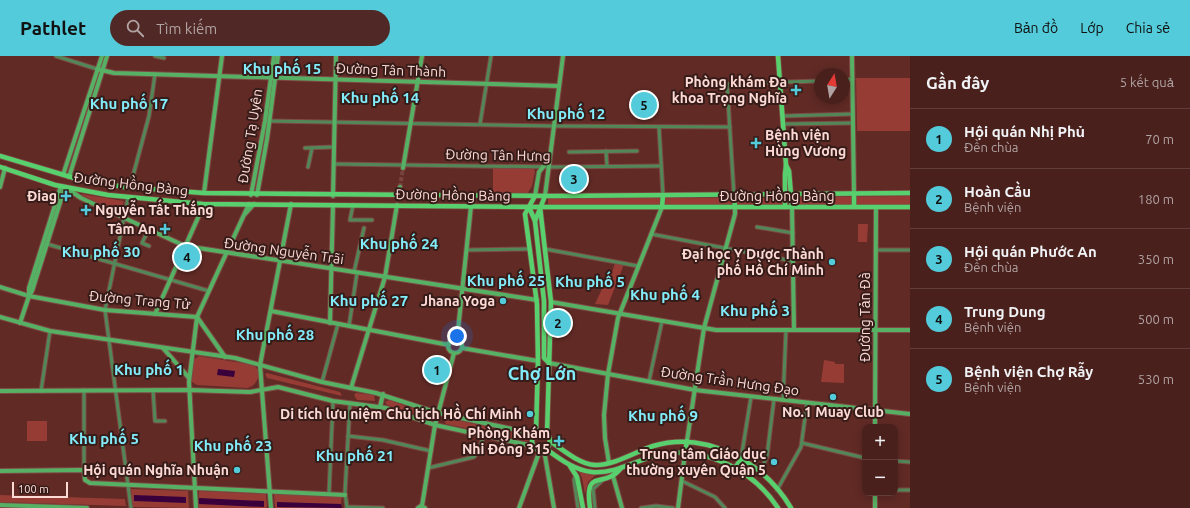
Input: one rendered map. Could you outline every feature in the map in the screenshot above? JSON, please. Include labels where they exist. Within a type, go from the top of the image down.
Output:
[{"type":"main road","points":[[778,56],[786,165],[786,207]]},
{"type":"main road","name":"Đường Hồng Bàng","points":[[0,156],[66,176],[130,187],[204,193],[293,196],[663,196],[910,193]]},
{"type":"main road","points":[[3,168],[8,159]]},
{"type":"main road","points":[[786,165],[789,171],[792,207]]},
{"type":"main road","name":"Đường Hồng Bàng","points":[[3,168],[63,186],[128,198],[203,204],[529,207],[910,207]]},
{"type":"main road","points":[[63,186],[66,176]]},
{"type":"main road","points":[[776,194],[785,184]]},
{"type":"main road","points":[[128,198],[130,187]]},
{"type":"main road","points":[[203,204],[204,193]]},
{"type":"main road","points":[[854,194],[854,207]]},
{"type":"main road","points":[[251,204],[254,195]]},
{"type":"main road","points":[[734,195],[735,207]]},
{"type":"main road","points":[[291,204],[293,196]]},
{"type":"main road","points":[[333,196],[333,205]]},
{"type":"main road","points":[[397,205],[398,196]]},
{"type":"main road","points":[[471,206],[472,196]]},
{"type":"main road","points":[[535,196],[525,214],[537,300],[538,361],[535,434],[532,441],[533,446],[556,456],[568,464],[593,472],[607,471],[660,455],[685,453],[713,458],[735,468],[760,485],[778,508]]},
{"type":"main road","points":[[535,221],[545,196]]},
{"type":"main road","points":[[662,207],[663,196]]},
{"type":"main road","points":[[529,207],[535,221],[544,301],[544,358],[549,363]]},
{"type":"main road","points":[[540,207],[551,302],[547,434],[550,441],[590,464],[609,463],[655,446],[687,441],[713,446],[741,459],[760,473],[777,490],[791,508]]},
{"type":"main road","points":[[530,249],[545,249]]},
{"type":"main road","points":[[537,300],[551,302]]},
{"type":"main road","points":[[538,361],[544,358]]},
{"type":"main road","points":[[538,361],[549,363]]},
{"type":"main road","points":[[535,434],[542,432],[547,434]]},
{"type":"main road","points":[[543,450],[550,441]]},
{"type":"main road","points":[[685,453],[687,441]]},
{"type":"main road","points":[[556,456],[558,451],[562,449]]},
{"type":"main road","points":[[735,468],[741,459]]},
{"type":"main road","points":[[568,464],[576,474],[583,508]]},
{"type":"main road","points":[[590,508],[588,494],[591,484],[613,476],[622,466]]},
{"type":"main road","points":[[772,500],[773,508]]},
{"type":"street","points":[[56,56],[97,69]]},
{"type":"street","points":[[66,176],[102,56]]},
{"type":"street","points":[[66,176],[107,56]]},
{"type":"street","points":[[155,56],[164,58]]},
{"type":"street","points":[[204,193],[222,56]]},
{"type":"street","name":"Đường Tạ Uyên","points":[[254,195],[267,121],[273,77],[274,56]]},
{"type":"street","name":"Đường Tạ Uyên","points":[[273,77],[278,56]]},
{"type":"street","points":[[333,196],[336,56]]},
{"type":"street","points":[[403,166],[422,56]]},
{"type":"street","points":[[480,124],[491,56]]},
{"type":"street","points":[[545,196],[563,56]]},
{"type":"street","points":[[852,56],[854,194]]},
{"type":"street","name":"Đường Tân Thành","points":[[97,69],[112,73],[559,86]]},
{"type":"street","points":[[130,187],[149,116],[154,74]]},
{"type":"street","points":[[734,195],[727,84],[814,81]]},
{"type":"street","points":[[783,116],[853,114]]},
{"type":"street","points":[[267,121],[554,126],[730,127]]},
{"type":"street","points":[[783,124],[853,123]]},
{"type":"street","points":[[659,127],[663,196]]},
{"type":"street","points":[[305,148],[334,147]]},
{"type":"street","points":[[308,167],[312,148]]},
{"type":"street","points":[[606,151],[607,166]]},
{"type":"street","points":[[569,152],[637,151]]},
{"type":"street","points":[[535,196],[538,177],[542,167],[550,158]]},
{"type":"street","name":"Đường Tân Hưng","points":[[334,164],[542,167],[661,166]]},
{"type":"street","points":[[0,187],[3,168]]},
{"type":"street","points":[[20,323],[29,296],[29,289],[63,186]]},
{"type":"street","name":"Đường Nguyễn Trãi","points":[[63,186],[82,198],[185,246],[226,254],[385,276],[537,300]]},
{"type":"street","points":[[398,196],[400,187]]},
{"type":"street","points":[[128,198],[105,310],[131,508]]},
{"type":"street","points":[[155,314],[203,204]]},
{"type":"street","points":[[196,508],[189,378],[198,317],[226,254],[251,204]]},
{"type":"street","points":[[271,508],[260,365],[291,204]]},
{"type":"street","points":[[330,323],[333,205]]},
{"type":"street","points":[[353,205],[350,220],[372,220]]},
{"type":"street","points":[[351,388],[385,276],[397,205]]},
{"type":"street","points":[[457,340],[471,206]]},
{"type":"street","points":[[609,463],[605,445],[604,423],[608,374],[619,313],[662,207]]},
{"type":"street","points":[[687,441],[704,328],[735,214],[735,207]]},
{"type":"street","points":[[792,207],[794,330]]},
{"type":"street","name":"Đường Tản Đà","points":[[875,424],[876,207]]},
{"type":"street","points":[[757,227],[793,233]]},
{"type":"street","points":[[349,326],[355,272],[364,228]]},
{"type":"street","points":[[149,229],[142,243],[149,246]]},
{"type":"street","points":[[651,234],[793,261]]},
{"type":"street","points":[[45,244],[209,291]]},
{"type":"street","points":[[467,250],[530,249]]},
{"type":"street","points":[[545,249],[638,266]]},
{"type":"street","points":[[876,250],[910,250]]},
{"type":"street","name":"Đường Trang Tử","points":[[0,287],[29,296],[105,310],[198,317],[225,357]]},
{"type":"street","points":[[551,302],[720,331],[910,330]]},
{"type":"street","points":[[270,311],[449,345]]},
{"type":"street","points":[[0,317],[50,331],[225,357],[322,382],[383,394],[438,413],[535,434]]},
{"type":"street","points":[[649,382],[662,321]]},
{"type":"street","points":[[322,382],[338,324]]},
{"type":"street","points":[[783,400],[786,330]]},
{"type":"street","points":[[41,391],[50,331]]},
{"type":"street","points":[[449,345],[452,341],[457,340]]},
{"type":"street","points":[[457,340],[461,344],[462,348]]},
{"type":"street","points":[[449,345],[450,350],[454,353]]},
{"type":"street","points":[[163,348],[189,378]]},
{"type":"street","points":[[462,348],[538,361]]},
{"type":"street","points":[[454,353],[460,352],[462,348]]},
{"type":"street","points":[[422,507],[438,413],[454,353]]},
{"type":"street","name":"Đường Trần Hưng Đạo","points":[[549,363],[695,390],[910,414]]},
{"type":"street","points":[[0,391],[189,390],[250,392],[278,387],[334,401],[380,406],[436,424],[533,446]]},
{"type":"street","points":[[84,390],[84,479],[88,483],[345,495]]},
{"type":"street","points":[[153,390],[155,421],[165,420]]},
{"type":"street","points":[[380,406],[383,394]]},
{"type":"street","points":[[741,459],[751,397]]},
{"type":"street","points":[[760,473],[767,456],[774,399]]},
{"type":"street","points":[[328,494],[334,401]]},
{"type":"street","points":[[350,403],[345,495],[347,507],[383,508]]},
{"type":"street","points":[[777,490],[802,443],[807,403]]},
{"type":"street","points":[[428,468],[474,456],[478,452],[484,435]]},
{"type":"street","points":[[348,436],[388,441],[431,451]]},
{"type":"street","points":[[802,443],[862,457]]},
{"type":"street","points":[[519,508],[543,450]]},
{"type":"street","points":[[543,450],[554,508]]},
{"type":"street","points":[[678,508],[685,453]]},
{"type":"street","points":[[898,461],[910,462]]},
{"type":"street","points":[[0,471],[84,470]]},
{"type":"street","points":[[576,474],[574,483],[578,508]]},
{"type":"street","points":[[613,476],[622,508]]},
{"type":"street","points":[[595,508],[593,489],[606,478]]},
{"type":"street","points":[[682,481],[715,497],[726,508]]},
{"type":"street","points":[[898,490],[910,490]]},
{"type":"street","points":[[875,496],[875,508]]},
{"type":"street","points":[[0,505],[88,508]]},
{"type":"street","points":[[641,508],[656,506],[674,508]]},
{"type":"shaded area","points":[[856,78],[910,78],[910,131],[857,131]]},
{"type":"shaded area","points":[[493,168],[533,168],[535,171],[532,186],[527,194],[493,192]]},
{"type":"shaded area","points":[[81,195],[124,201],[121,213]]},
{"type":"shaded area","points":[[910,196],[910,204],[794,205],[794,197]]},
{"type":"shaded area","points":[[548,198],[783,198],[783,204],[548,205]]},
{"type":"shaded area","points":[[858,224],[868,224],[867,242],[858,242]]},
{"type":"shaded area","points":[[615,263],[624,264],[608,305],[595,304],[607,278],[610,279]]},
{"type":"shaded area","points":[[199,356],[254,365],[259,371],[257,380],[252,386],[247,388],[197,385],[192,382],[190,377],[193,360]]},
{"type":"shaded area","points":[[824,360],[835,362],[835,364],[844,364],[844,383],[821,382]]},
{"type":"shaded area","points":[[218,369],[235,371],[234,377],[217,375]]},
{"type":"shaded area","points":[[267,373],[340,392],[342,396],[267,378],[265,374]]},
{"type":"shaded area","points":[[356,393],[374,395],[375,401],[357,400],[354,395]]},
{"type":"shaded area","points":[[389,400],[429,414],[431,418],[428,419],[387,405],[385,402]]},
{"type":"shaded area","points":[[447,418],[528,436],[531,439],[527,441],[446,424],[444,420]]},
{"type":"shaded area","points":[[27,421],[47,421],[47,441],[27,441]]},
{"type":"shaded area","points":[[578,470],[597,474],[588,482],[585,494],[582,478]]},
{"type":"shaded area","points":[[131,489],[188,491],[189,508],[133,507]]},
{"type":"shaded area","points":[[199,491],[266,494],[267,508],[199,508]]},
{"type":"shaded area","points":[[274,494],[342,496],[341,504],[337,508],[275,508]]},
{"type":"shaded area","points":[[0,495],[125,499],[126,506],[0,502]]},
{"type":"shaded area","points":[[134,495],[186,497],[186,503],[134,501]]},
{"type":"shaded area","points":[[199,498],[264,501],[264,507],[199,504]]},
{"type":"shaded area","points":[[277,502],[341,504],[342,508],[277,507]]},
{"type":"tunnel","points":[[400,187],[403,168]]},
{"type":"place","name":"Phòng khám Đa khoa Trọng Nghĩa","points":[[796,90]]},
{"type":"place","name":"Bệnh viện Chợ Rẫy","points":[[644,105]]},
{"type":"place","name":"Bệnh viện Hùng Vương","points":[[756,143]]},
{"type":"place","name":"Hội quán Phước An","points":[[574,179]]},
{"type":"place","name":"Điag","points":[[66,196]]},
{"type":"place","name":"Nguyễn Tất Thắng","points":[[86,210]]},
{"type":"place","name":"Tâm An","points":[[165,229]]},
{"type":"place","name":"Trung Dung","points":[[187,257]]},
{"type":"place","name":"Đại học Y Dược Thành phố Hồ Chí Minh","points":[[832,262]]},
{"type":"place","name":"Jhana Yoga","points":[[503,301]]},
{"type":"place","name":"Hoàn Cầu","points":[[558,323]]},
{"type":"place","name":"Hội quán Nhị Phủ","points":[[437,370]]},
{"type":"place","name":"No.1 Muay Club","points":[[833,397]]},
{"type":"place","name":"Di tích lưu niệm Chủ tịch Hồ Chí Minh","points":[[530,414]]},
{"type":"place","name":"Phòng Khám Nhi Đồng 315","points":[[559,441]]},
{"type":"place","name":"Trung tâm Giáo dục thường xuyên Quận 5","points":[[774,462]]},
{"type":"place","name":"Hội quán Nghĩa Nhuận","points":[[237,470]]},
{"type":"district","name":"Khu phố 15","points":[[282,69]]},
{"type":"district","name":"Khu phố 14","points":[[380,98]]},
{"type":"district","name":"Khu phố 17","points":[[129,104]]},
{"type":"district","name":"Khu phố 12","points":[[566,114]]},
{"type":"district","name":"Khu phố 24","points":[[399,244]]},
{"type":"district","name":"Khu phố 30","points":[[101,252]]},
{"type":"district","name":"Khu phố 25","points":[[506,281]]},
{"type":"district","name":"Khu phố 5","points":[[590,282]]},
{"type":"district","name":"Khu phố 4","points":[[665,295]]},
{"type":"district","name":"Khu phố 27","points":[[369,301]]},
{"type":"district","name":"Khu phố 3","points":[[755,311]]},
{"type":"district","name":"Khu phố 28","points":[[275,335]]},
{"type":"district","name":"Khu phố 1","points":[[149,370]]},
{"type":"district","name":"Chợ Lớn","points":[[542,374]]},
{"type":"district","name":"Khu phố 9","points":[[663,416]]},
{"type":"district","name":"Khu phố 5","points":[[104,439]]},
{"type":"district","name":"Khu phố 23","points":[[233,446]]},
{"type":"district","name":"Khu phố 21","points":[[355,456]]}]
